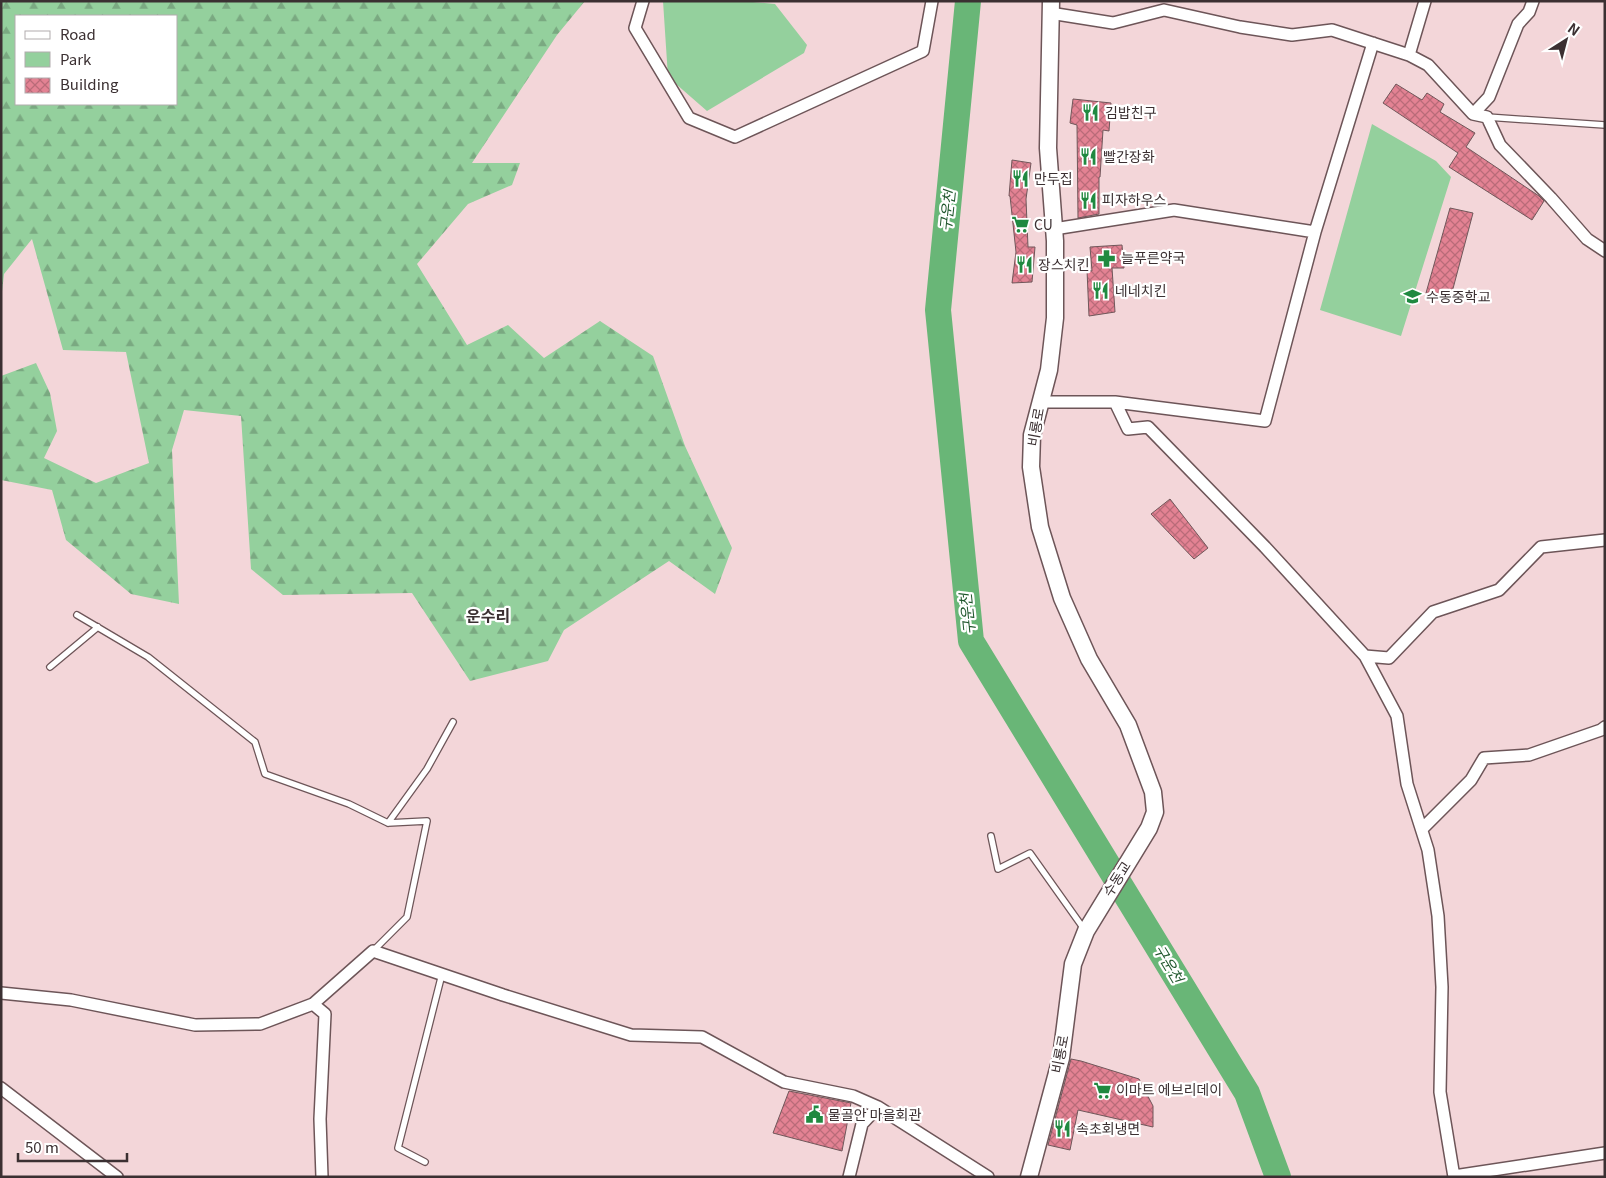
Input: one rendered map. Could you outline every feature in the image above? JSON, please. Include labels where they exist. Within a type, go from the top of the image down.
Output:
[{"type":"main road","name":"비룡로","points":[[1050,7],[1048,148],[1054,229],[1055,318],[1049,370],[1032,435],[1031,467],[1040,527],[1062,598],[1089,659],[1128,725],[1153,792],[1155,812],[1149,828]]},
{"type":"main road","name":"수동교","points":[[1086,930],[1149,828]]},
{"type":"main road","name":"비룡로","points":[[1029,1177],[1061,1058],[1073,964],[1086,930]]},
{"type":"street","points":[[643,1],[635,28],[689,118],[735,137],[922,51],[932,1]]},
{"type":"street","points":[[1409,56],[1425,1]]},
{"type":"street","points":[[1473,114],[1489,96],[1518,24],[1529,12],[1533,1]]},
{"type":"street","points":[[1050,7],[1113,23],[1164,10],[1240,27],[1292,35],[1332,30],[1428,64],[1473,114],[1487,117],[1500,144],[1587,239],[1605,251]]},
{"type":"street","points":[[1041,402],[1115,402],[1265,420],[1315,232],[1373,43]]},
{"type":"street","points":[[1054,229],[1174,210],[1315,232]]},
{"type":"street","points":[[1115,402],[1128,429],[1148,426],[1265,547],[1365,656],[1397,716],[1407,784],[1428,850],[1438,916],[1442,987],[1440,1092],[1454,1176],[1605,1153]]},
{"type":"street","points":[[1365,656],[1389,658],[1433,612],[1498,590],[1541,547],[1605,540]]},
{"type":"street","points":[[1422,829],[1471,780],[1484,758],[1529,755],[1605,727]]},
{"type":"street","points":[[1,994],[71,1000],[195,1025],[260,1024],[313,1004],[373,951],[631,1035],[702,1037],[784,1082],[852,1096],[878,1107],[988,1177]]},
{"type":"street","points":[[313,1004],[325,1014],[320,1119],[322,1177]]},
{"type":"street","points":[[1,1088],[116,1177]]},
{"type":"street","points":[[849,1177],[862,1124],[878,1107]]},
{"type":"lane","points":[[1487,117],[1605,125]]},
{"type":"lane","points":[[78,615],[148,657],[255,742],[265,774],[349,804],[388,823],[427,821],[407,917],[373,951]]},
{"type":"lane","points":[[50,667],[98,627]]},
{"type":"lane","points":[[388,823],[428,769],[453,722]]},
{"type":"lane","points":[[991,836],[998,869],[1030,853],[1086,930]]},
{"type":"lane","points":[[425,1162],[398,1148],[442,974]]},
{"type":"green space","points":[[1,1],[585,1],[557,35],[472,163],[520,163],[512,185],[468,204],[417,264],[467,345],[508,325],[544,358],[600,321],[653,356],[685,446],[732,548],[715,594],[669,561],[564,630],[548,661],[470,681],[412,593],[283,595],[251,569],[241,416],[184,410],[172,450],[179,604],[131,594],[66,540],[52,490],[1,480],[1,376],[36,363],[50,393],[57,431],[44,458],[96,483],[149,463],[126,352],[63,350],[32,239],[4,274],[1,300]]},
{"type":"green space","points":[[663,1],[742,1],[775,4],[807,45],[804,53],[707,111],[668,77]]},
{"type":"green space","points":[[1372,124],[1436,161],[1451,177],[1401,336],[1320,310]]},
{"type":"building","points":[[1396,84],[1422,100],[1427,93],[1444,104],[1440,112],[1475,133],[1466,147],[1544,201],[1532,220],[1449,167],[1458,153],[1383,103]]},
{"type":"building","points":[[1073,99],[1111,103],[1109,131],[1103,130],[1099,177],[1099,214],[1078,218],[1077,125],[1070,123]]},
{"type":"building","points":[[1012,160],[1031,163],[1026,199],[1028,247],[1035,247],[1032,282],[1012,283],[1016,252],[1009,196]]},
{"type":"building","points":[[1450,208],[1473,213],[1450,300],[1426,293]]},
{"type":"building","name":"네네치킨","points":[[1122,245],[1124,268],[1112,268],[1115,312],[1089,316],[1087,270],[1092,271],[1090,247]]},
{"type":"building","points":[[1170,499],[1208,548],[1194,559],[1151,514]]},
{"type":"building","name":"이마트 에브리데이","points":[[1071,1059],[1139,1079],[1153,1106],[1153,1127],[1078,1110],[1070,1150],[1048,1145]]},
{"type":"building","name":"물골안 마을회관","points":[[789,1091],[851,1103],[842,1151],[773,1133]]},
{"type":"waterway","name":"구운천","points":[[968,1],[938,310],[971,641],[1247,1093],[1278,1177]]},
{"type":"place","name":"김밥친구","points":[[1091,113]]},
{"type":"place","name":"빨간장화","points":[[1089,157]]},
{"type":"place","name":"만두집","points":[[1020,179]]},
{"type":"place","name":"피자하우스","points":[[1088,200]]},
{"type":"place","name":"CU","points":[[1020,225]]},
{"type":"place","name":"늘푸른약국","points":[[1107,258]]},
{"type":"place","name":"장스치킨","points":[[1024,265]]},
{"type":"place","name":"네네치킨","points":[[1101,291]]},
{"type":"place","name":"수동중학교","points":[[1412,297]]},
{"type":"place","name":"이마트 에브리데이","points":[[1102,1090]]},
{"type":"place","name":"물골안 마을회관","points":[[814,1115]]},
{"type":"place","name":"속초회냉면","points":[[1062,1129]]},
{"type":"district","name":"운수리","points":[[488,616]]}]
